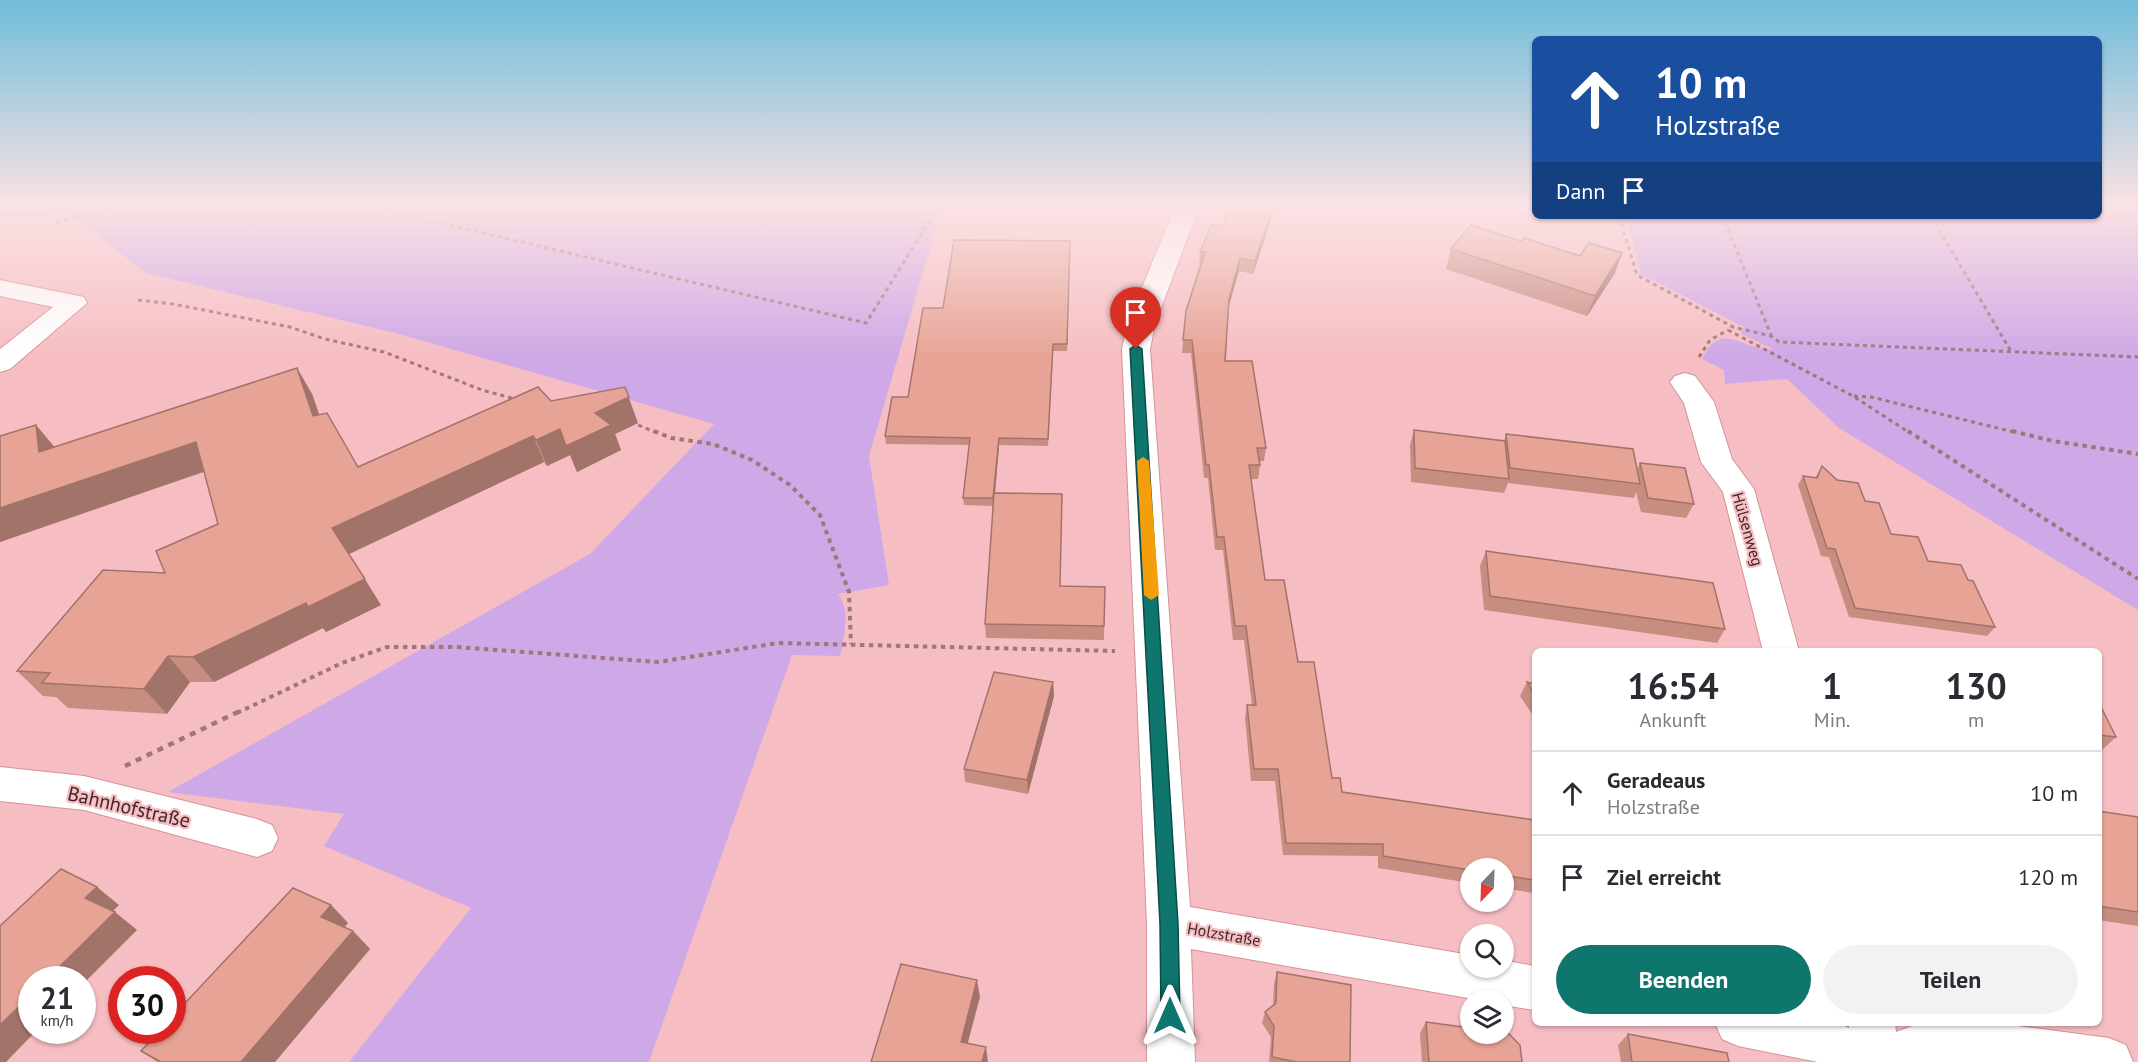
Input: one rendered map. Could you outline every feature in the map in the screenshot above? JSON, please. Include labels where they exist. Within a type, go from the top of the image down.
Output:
[{"type":"street","name":"Holzstraße","points":[[1168,257],[1141,324],[1136,349],[1169,924],[1532,988]]},
{"type":"street","points":[[0,288],[74,303],[0,363]]},
{"type":"street","name":"Hülsenweg","points":[[1684,382],[1700,402],[1717,462],[1738,489],[1780,648]]},
{"type":"street","name":"Bahnhofstraße","points":[[0,784],[84,793],[257,838]]},
{"type":"street","points":[[1169,924],[1171,1062]]},
{"type":"street","points":[[1755,1026],[1813,1036],[1876,1062],[1920,1046],[1956,1041],[2109,1062]]},
{"type":"street","points":[[1872,1026],[1876,1062]]},
{"type":"path","points":[[584,257],[866,323],[909,257]]},
{"type":"path","points":[[1632,257],[1637,275],[1733,327],[1771,336],[1779,342],[2138,357]]},
{"type":"path","points":[[1739,257],[1771,336]]},
{"type":"path","points":[[1955,257],[2012,353]]},
{"type":"path","points":[[138,300],[172,304],[290,327],[325,339],[384,352],[482,390],[519,400]]},
{"type":"path","points":[[1684,382],[1710,340],[1733,327]]},
{"type":"path","points":[[1728,330],[1853,396],[2138,579]]},
{"type":"path","points":[[1853,396],[1871,397],[2053,441],[2138,454]]},
{"type":"path","points":[[628,422],[671,438],[713,444],[752,460],[790,485],[820,516],[834,551],[849,592],[851,644]]},
{"type":"path","points":[[84,793],[127,765],[342,663],[387,648],[457,647],[658,662],[708,656],[778,643],[1155,652]]},
{"type":"shaded area","points":[[125,257],[927,257],[869,456],[889,585],[838,594],[845,616],[845,632],[840,656],[792,655],[649,1062],[349,1062],[471,908],[324,846],[344,814],[168,792],[590,554],[714,424],[395,333],[146,273]]},
{"type":"shaded area","points":[[1636,257],[2138,257],[2138,610],[1839,428],[1787,379],[1725,384],[1724,370],[1702,359],[1717,340],[1734,339],[1762,349],[1773,349],[1741,334],[1744,327],[1641,274]]},
{"type":"building","points":[[951,257],[1070,257],[1067,344],[1053,344],[1048,439],[999,438],[993,498],[963,498],[970,438],[885,436],[892,397],[908,397],[923,308],[943,308]]},
{"type":"building","points":[[1204,257],[1256,257],[1255,261],[1240,258],[1229,299],[1225,361],[1252,361],[1266,448],[1257,448],[1260,465],[1249,465],[1265,580],[1284,580],[1298,662],[1314,662],[1332,778],[1340,778],[1342,792],[1532,820],[1532,880],[1514,877],[1514,858],[1460,858],[1460,868],[1383,856],[1383,844],[1286,843],[1278,769],[1254,769],[1247,705],[1256,705],[1246,626],[1235,626],[1224,537],[1217,537],[1209,465],[1206,465],[1192,340],[1183,340],[1186,311]]},
{"type":"building","points":[[1474,257],[1620,257],[1595,296]]},
{"type":"building","points":[[297,368],[313,416],[327,413],[358,467],[538,387],[551,401],[625,387],[629,397],[595,413],[611,425],[566,446],[560,429],[536,440],[533,436],[332,528],[365,579],[308,607],[306,603],[193,657],[168,656],[144,689],[42,683],[50,673],[17,671],[103,570],[165,573],[156,551],[218,524],[196,442],[0,508],[0,436],[36,425],[39,452]]},
{"type":"building","points":[[1414,430],[1505,441],[1509,479],[1415,468]]},
{"type":"building","points":[[1506,434],[1633,449],[1640,484],[1510,468]]},
{"type":"building","points":[[1640,463],[1685,468],[1694,504],[1648,498]]},
{"type":"building","points":[[1822,466],[1837,480],[1858,483],[1865,501],[1879,503],[1891,534],[1918,537],[1928,561],[1961,565],[1968,580],[1973,581],[1995,627],[1855,608],[1835,549],[1827,548],[1803,476],[1817,478]]},
{"type":"building","points":[[994,493],[1062,494],[1060,586],[1105,587],[1104,626],[985,624]]},
{"type":"building","points":[[1486,551],[1713,583],[1725,629],[1490,596]]},
{"type":"building","points":[[994,672],[1053,682],[1027,780],[964,769]]},
{"type":"building","points":[[2102,709],[2116,737],[2102,735]]},
{"type":"building","points":[[2102,812],[2138,817],[2138,912],[2102,907]]},
{"type":"building","points":[[61,869],[97,887],[85,898],[115,912],[60,966],[18,966],[18,1008],[0,1025],[0,926]]},
{"type":"building","points":[[293,888],[331,905],[321,917],[353,931],[241,1062],[161,1062],[141,1051],[147,1044],[186,1044],[186,1002]]},
{"type":"building","points":[[901,964],[977,980],[961,1042],[986,1047],[982,1062],[871,1062]]},
{"type":"building","points":[[1277,972],[1351,985],[1350,1062],[1297,1062],[1272,1057],[1274,1026],[1265,1012],[1276,1003]]},
{"type":"building","points":[[1426,1022],[1460,1027],[1460,1044],[1514,1044],[1514,1039],[1520,1045],[1522,1062],[1429,1062]]},
{"type":"building","points":[[1628,1034],[1727,1053],[1729,1062],[1632,1062]]},
{"type":"slow traffic","points":[[1143,461],[1151,595]]},
{"type":"route","points":[[1136,349],[1169,924],[1170,1016]]}]
